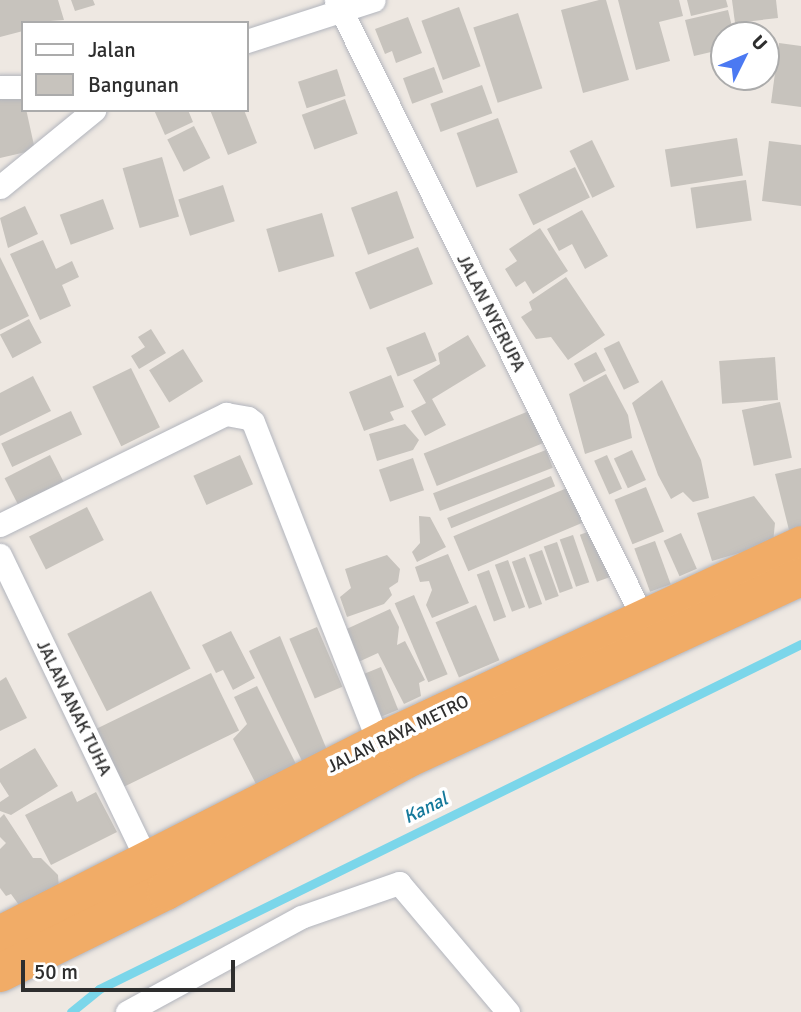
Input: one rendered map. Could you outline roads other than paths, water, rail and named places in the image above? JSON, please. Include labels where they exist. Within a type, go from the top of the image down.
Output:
[{"type":"highway","name":"JALAN RAYA METRO","points":[[0,935],[379,743],[642,616],[801,545]]},
{"type":"highway","points":[[0,973],[166,891],[407,759],[801,577]]},
{"type":"street","points":[[248,41],[338,6],[374,0]]},
{"type":"street","name":"JALAN NYERUPA","points":[[338,6],[642,616]]},
{"type":"street","points":[[0,87],[21,87]]},
{"type":"street","points":[[0,187],[92,112]]},
{"type":"street","points":[[0,525],[226,414],[248,418],[254,422],[379,743]]},
{"type":"street","name":"JALAN ANAK TUHA","points":[[0,555],[148,862]]},
{"type":"street","points":[[127,1012],[301,917],[399,883],[508,1012]]},
{"type":"waterway","name":"Kanal","points":[[71,1012],[99,989],[801,644]]}]
